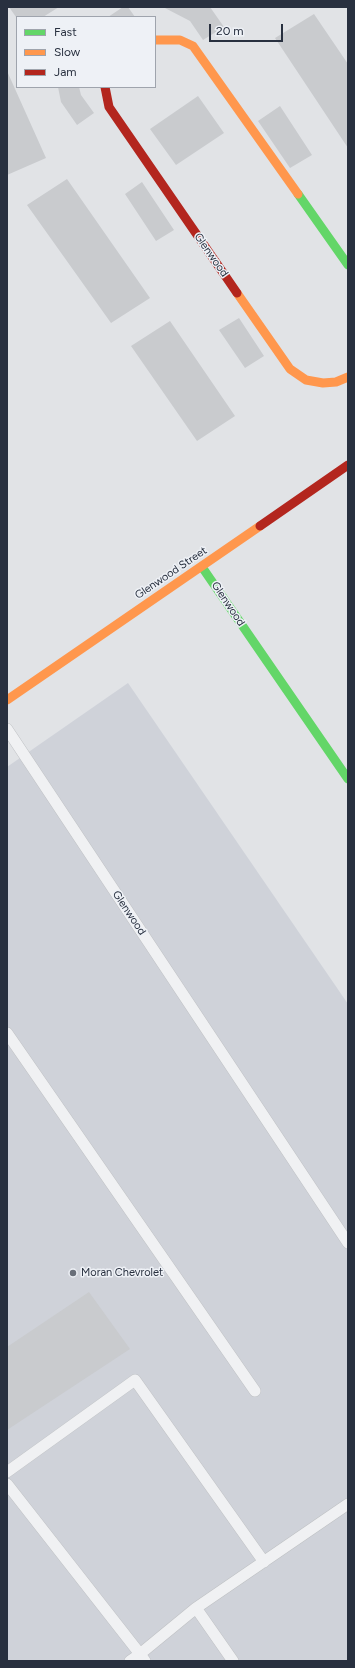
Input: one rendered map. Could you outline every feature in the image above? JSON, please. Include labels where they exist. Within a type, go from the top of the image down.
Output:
[{"type":"street","points":[[156,40],[180,40],[193,46],[348,265]]},
{"type":"street","name":"Glenwood","points":[[106,88],[109,107],[290,369],[306,380],[323,383],[336,382],[348,377]]},
{"type":"street","name":"Glenwood Street","points":[[7,700],[348,465]]},
{"type":"street","name":"Glenwood","points":[[202,567],[348,779]]},
{"type":"lane","name":"Glenwood","points":[[7,729],[348,1243]]},
{"type":"lane","points":[[7,1033],[255,1391]]},
{"type":"lane","points":[[7,1472],[135,1380],[264,1562]]},
{"type":"lane","points":[[7,1484],[143,1657]]},
{"type":"lane","points":[[130,1661],[143,1657],[196,1608],[348,1504]]},
{"type":"lane","points":[[196,1608],[232,1661]]},
{"type":"shaded area","points":[[128,683],[348,1004],[348,1661],[7,1661],[7,767]]},
{"type":"building","points":[[9,7],[59,7],[45,16],[16,17]]},
{"type":"building","points":[[123,7],[128,7],[134,16],[110,16]]},
{"type":"building","points":[[163,7],[210,7],[224,27],[203,40],[190,21]]},
{"type":"building","points":[[314,14],[348,64],[348,148],[275,38]]},
{"type":"building","points":[[7,71],[46,158],[7,175]]},
{"type":"building","points":[[58,88],[79,88],[81,95],[94,113],[77,125],[61,102]]},
{"type":"building","points":[[198,96],[224,133],[176,165],[150,129]]},
{"type":"building","points":[[280,106],[312,155],[290,168],[258,121]]},
{"type":"building","points":[[67,179],[150,298],[111,323],[27,205]]},
{"type":"building","points":[[142,182],[174,230],[156,241],[125,194]]},
{"type":"building","points":[[239,318],[264,356],[245,368],[219,330]]},
{"type":"building","points":[[170,321],[235,416],[197,441],[131,346]]},
{"type":"building","points":[[89,1292],[130,1349],[7,1430],[7,1347]]},
{"type":"traffic: fast","points":[[298,194],[348,265]]},
{"type":"traffic: fast","points":[[202,567],[348,779]]},
{"type":"traffic: slow","points":[[156,40],[180,40],[193,46],[298,194]]},
{"type":"traffic: slow","points":[[237,293],[290,369],[306,380],[323,383],[336,382],[348,377]]},
{"type":"traffic: slow","points":[[7,700],[260,526]]},
{"type":"traffic: jam","points":[[105,88],[109,107],[237,293]]},
{"type":"traffic: jam","points":[[260,526],[348,465]]},
{"type":"place","name":"Moran Chevrolet","points":[[73,1273]]}]
